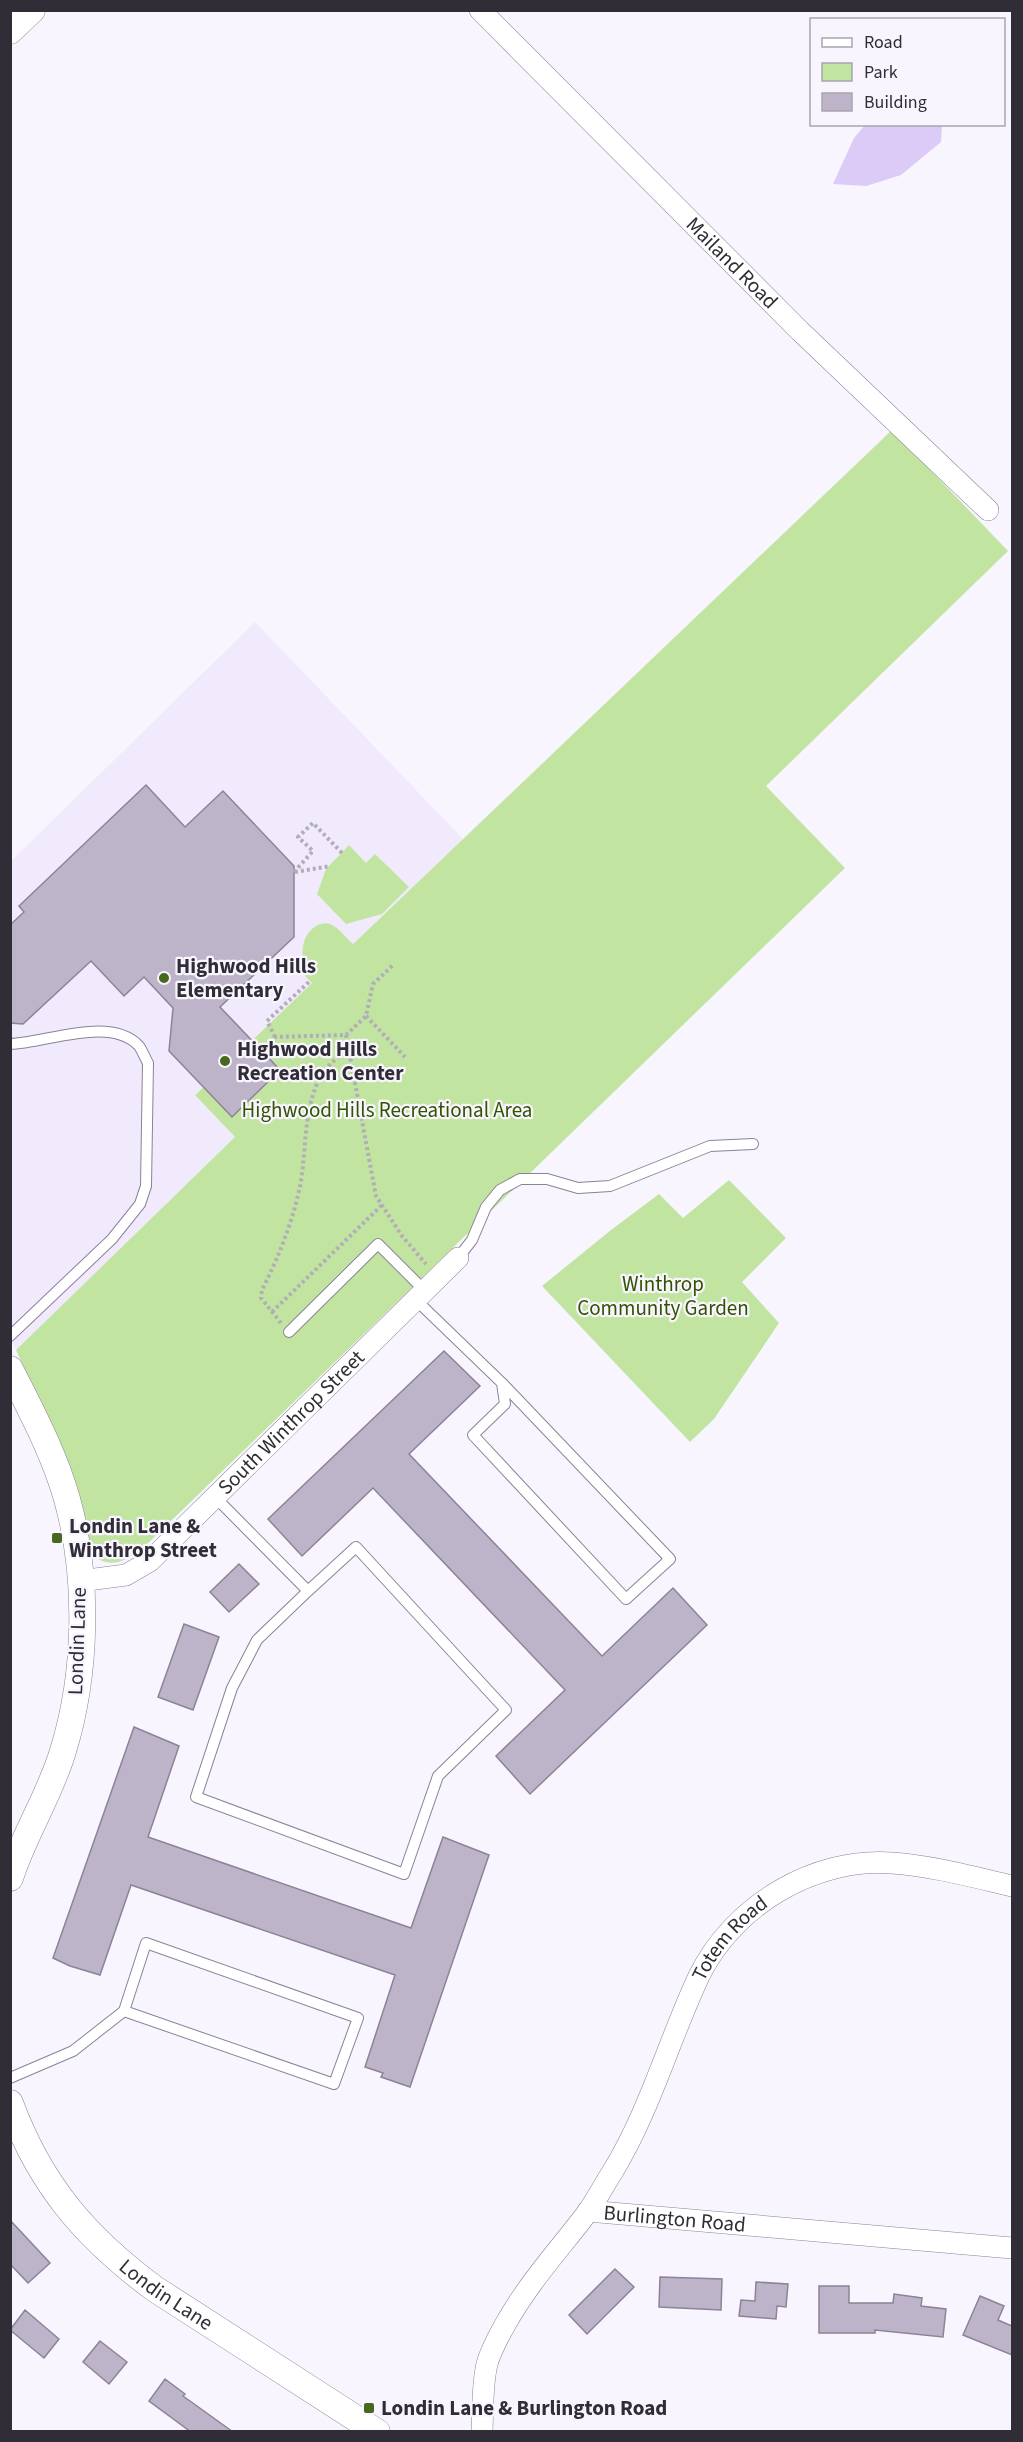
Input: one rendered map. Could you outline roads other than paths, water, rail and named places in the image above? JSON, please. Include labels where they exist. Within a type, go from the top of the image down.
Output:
[{"type":"street","points":[[10,31],[32,10]]},
{"type":"street","name":"Mailand Road","points":[[480,10],[800,331],[988,510]]},
{"type":"street","name":"South Winthrop Street","points":[[80,1581],[126,1575],[150,1562],[458,1258]]},
{"type":"street","name":"Londin Lane","points":[[10,1369],[52,1457],[67,1498],[75,1534],[80,1581],[81,1627],[74,1707],[63,1752],[10,1878]]},
{"type":"street","name":"Totem Road","points":[[588,2211],[637,2125],[700,1975],[716,1947],[761,1901],[787,1887],[825,1872],[859,1864],[890,1863],[927,1867],[1012,1886]]},
{"type":"street","name":"Londin Lane","points":[[10,2103],[37,2163],[64,2204],[92,2237],[120,2263],[154,2289],[377,2432]]},
{"type":"street","name":"Burlington Road","points":[[482,2432],[487,2364],[493,2346],[525,2290],[588,2211],[1012,2248]]},
{"type":"lane","points":[[10,1044],[25,1044],[94,1031],[118,1032],[138,1045],[148,1063],[146,1186],[140,1204],[112,1239],[10,1336]]},
{"type":"lane","points":[[458,1258],[472,1240],[486,1207],[500,1190],[520,1179],[547,1179],[578,1188],[610,1186],[710,1146],[753,1144]]},
{"type":"lane","points":[[289,1332],[378,1244],[426,1290],[502,1383],[670,1559],[626,1599],[473,1435],[505,1404],[502,1383]]},
{"type":"lane","points":[[215,1497],[308,1591]]},
{"type":"lane","points":[[356,1547],[506,1710],[438,1776],[404,1874],[196,1797],[232,1688],[257,1640],[308,1591],[356,1547]]},
{"type":"lane","points":[[10,2078],[73,2051],[124,2011],[146,1943],[358,2018],[334,2084],[124,2011]]},
{"type":"place","name":"Highwood Hills Elementary","points":[[164,978]]},
{"type":"place","name":"Highwood Hills Recreation Center","points":[[225,1061]]},
{"type":"place","name":"Londin Lane & Winthrop Street","points":[[57,1538]]},
{"type":"place","name":"Londin Lane & Burlington Road","points":[[369,2408]]},
{"type":"park label","name":"Highwood Hills Recreational Area","points":[[387,1110]]},
{"type":"park label","name":"Winthrop Community Garden","points":[[663,1296]]}]
